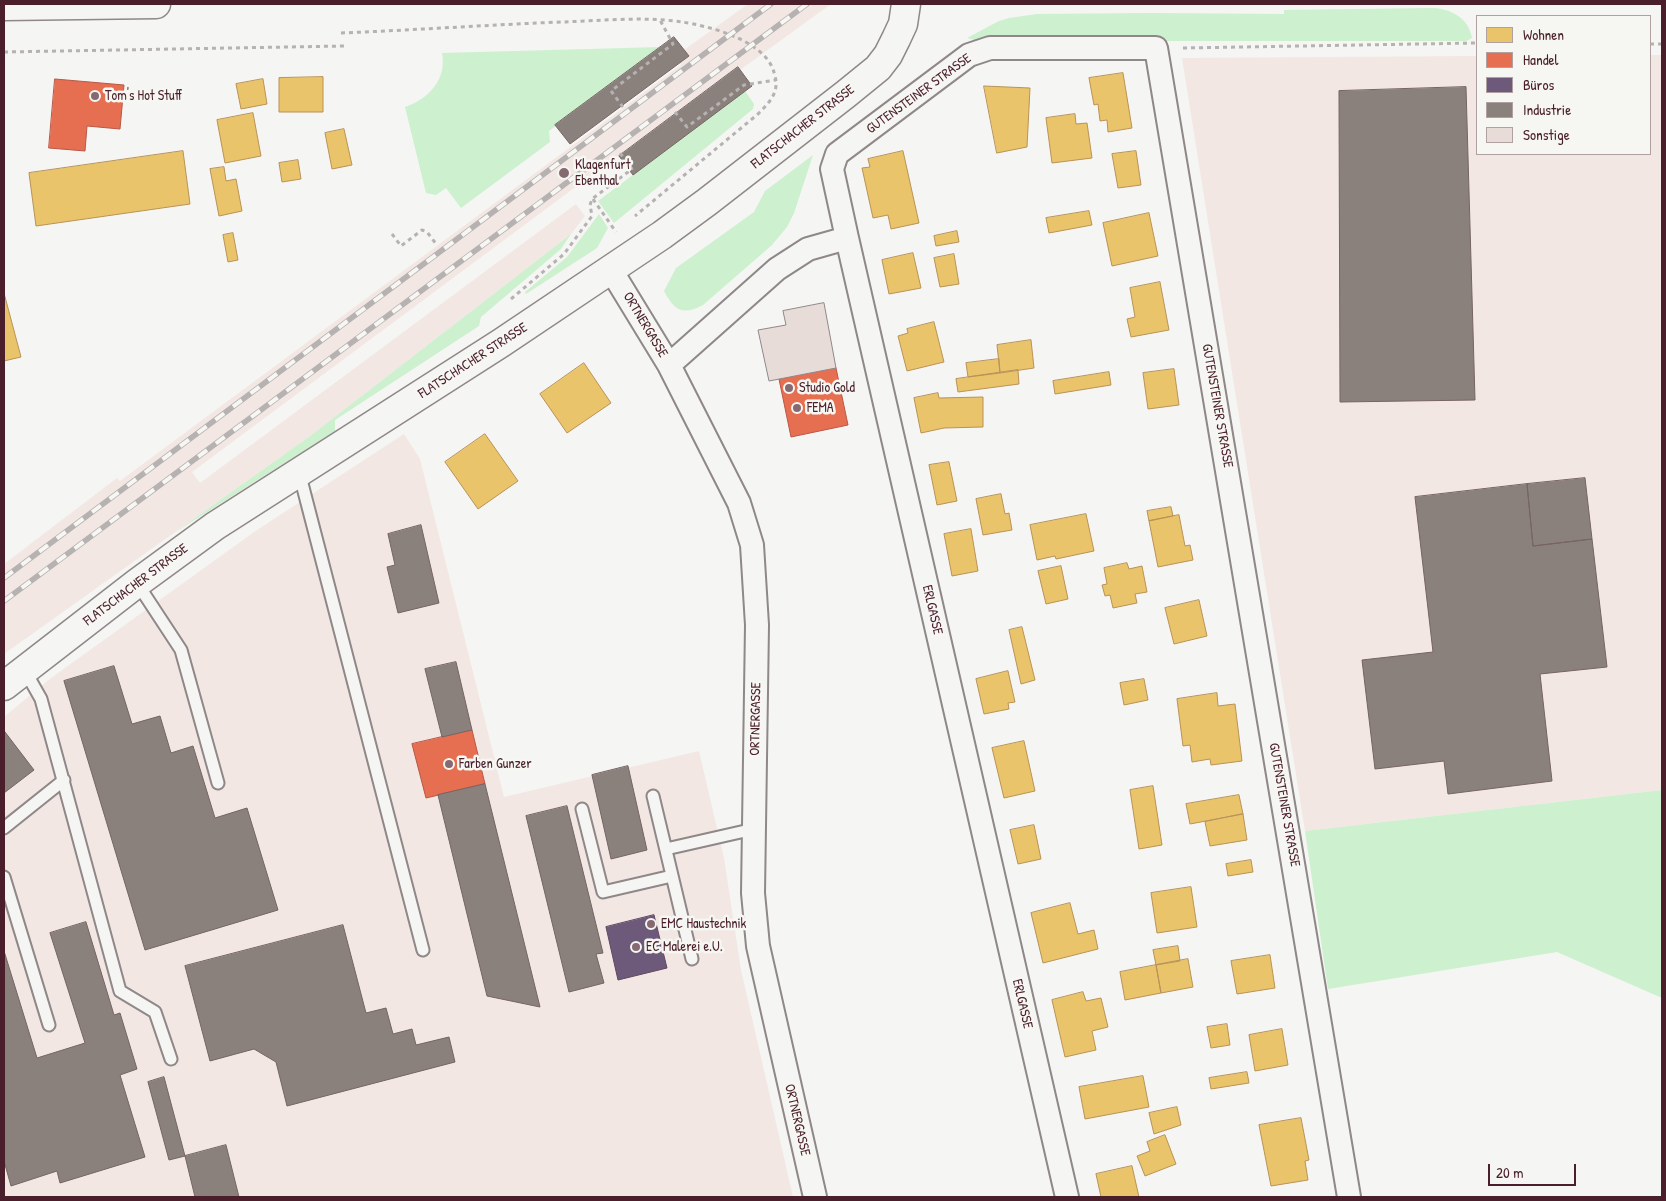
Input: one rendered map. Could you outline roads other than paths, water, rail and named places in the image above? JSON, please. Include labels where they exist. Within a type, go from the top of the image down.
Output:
[{"type":"street","points":[[4,6],[156,4]]},
{"type":"street","name":"FLATSCHACHER STRASSE","points":[[14,678],[137,583],[215,526],[501,343],[611,270],[707,202],[878,68],[888,55],[903,24],[906,4]]},
{"type":"street","name":"GUTENSTEINER STRASSE","points":[[847,238],[832,169],[837,154],[969,55],[990,48],[1156,48],[1349,1197]]},
{"type":"street","points":[[669,365],[777,269],[808,249],[847,238]]},
{"type":"street","name":"ERLGASSE","points":[[847,238],[1066,1197]]},
{"type":"street","name":"ORTNERGASSE","points":[[611,270],[669,365],[738,503],[752,545],[757,625],[753,893],[758,946],[815,1197]]},
{"type":"lane","points":[[300,472],[423,950]]},
{"type":"lane","points":[[137,583],[181,650],[218,783]]},
{"type":"lane","points":[[14,678],[42,699],[120,991],[155,1012],[171,1059]]},
{"type":"lane","points":[[4,828],[64,780]]},
{"type":"lane","points":[[653,796],[692,959]]},
{"type":"lane","points":[[582,809],[603,892],[672,876]]},
{"type":"lane","points":[[666,849],[754,829]]},
{"type":"lane","points":[[4,877],[49,1025]]},
{"type":"railway","points":[[4,578],[771,4]]},
{"type":"railway","points":[[4,601],[807,4]]},
{"type":"place","name":"Tom's Hot Stuff","points":[[95,96]]},
{"type":"place","name":"Klagenfurt Ebenthal","points":[[564,173]]},
{"type":"place","name":"Studio Gold","points":[[789,388]]},
{"type":"place","name":"FEMA","points":[[797,408]]},
{"type":"place","name":"Farben Gunzer","points":[[449,764]]},
{"type":"place","name":"EMC Haustechnik","points":[[651,924]]},
{"type":"place","name":"EC Malerei e.U.","points":[[636,947]]}]
